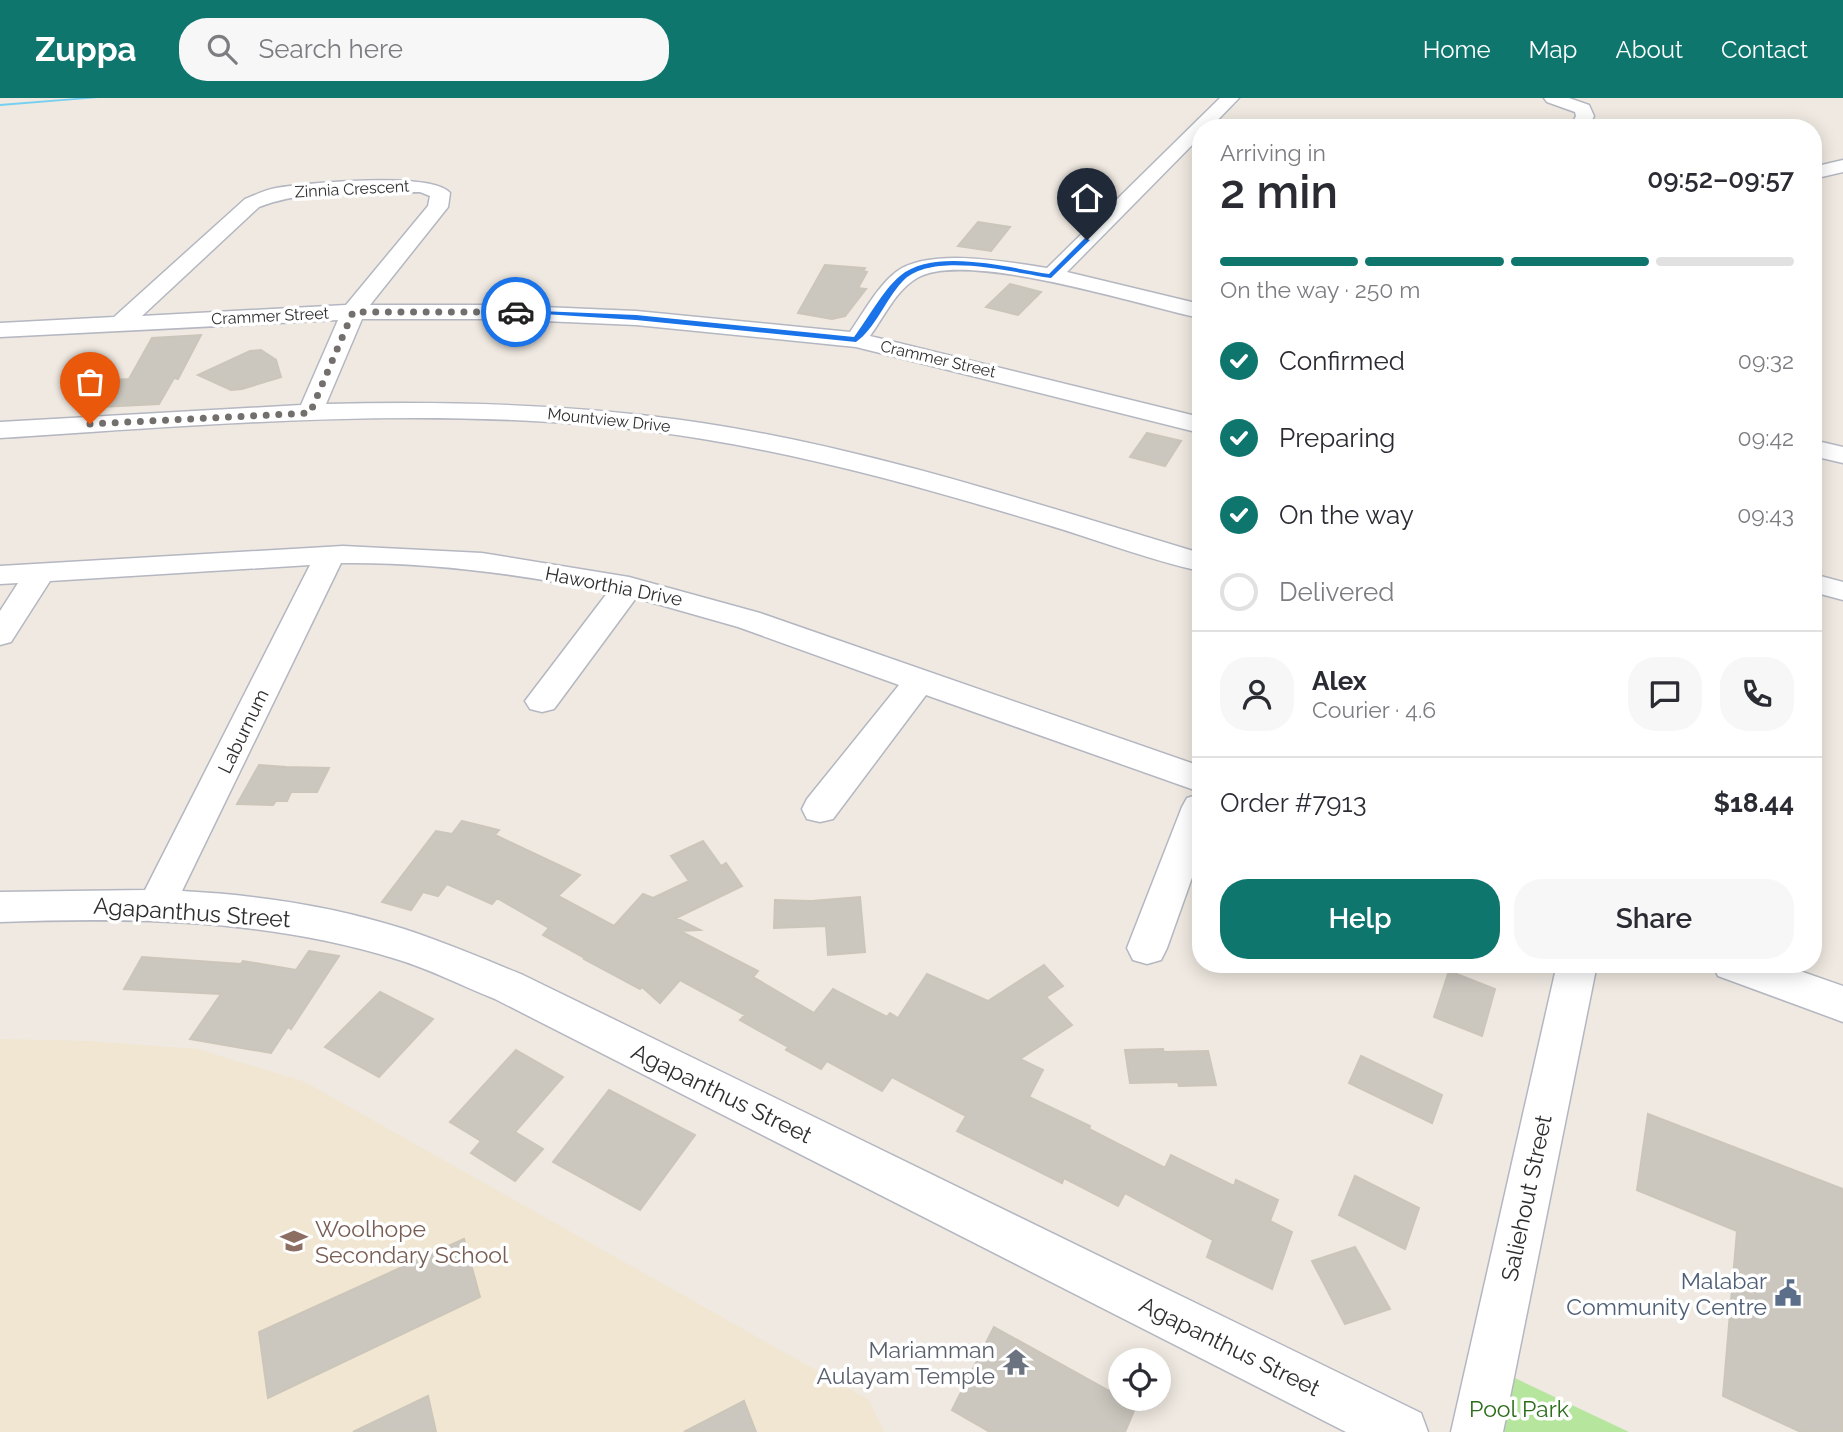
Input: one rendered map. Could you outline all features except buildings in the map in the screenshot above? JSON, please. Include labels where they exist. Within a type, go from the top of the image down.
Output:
[{"type":"street","points":[[1209,119],[1230,98]]},
{"type":"street","points":[[1553,98],[1583,108],[1584,119]]},
{"type":"street","points":[[1051,276],[1192,136]]},
{"type":"street","points":[[1822,171],[1843,166]]},
{"type":"street","name":"Zinnia Crescent","points":[[120,324],[251,203],[293,191],[400,185],[434,189],[440,193],[438,207],[353,312]]},
{"type":"street","points":[[856,340],[901,278],[913,271],[940,264],[962,263],[1051,276],[1192,309]]},
{"type":"street","points":[[310,413],[353,312]]},
{"type":"street","name":"Crammer Street","points":[[0,330],[353,312],[498,312],[636,318],[856,340],[1192,423]]},
{"type":"street","name":"Mountview Drive","points":[[3,433],[310,413],[501,411],[634,421],[755,440],[881,468],[1192,560]]},
{"type":"street","points":[[1822,451],[1843,455]]},
{"type":"street","name":"Haworthia Drive","points":[[0,575],[330,555],[389,554],[465,560],[629,586],[680,598],[750,620],[1192,776]]},
{"type":"street","name":"Laburnum","points":[[156,906],[330,555]]},
{"type":"street","points":[[0,635],[40,572]]},
{"type":"street","points":[[1822,585],[1843,591]]},
{"type":"street","points":[[542,701],[629,586]]},
{"type":"street","points":[[820,809],[919,680]]},
{"type":"street","points":[[1147,948],[1192,828]]},
{"type":"street","name":"Agapanthus Street","points":[[0,907],[78,903],[156,906],[293,918],[401,944],[509,987],[1402,1432]]},
{"type":"street","name":"Saliehout Street","points":[[1477,1432],[1575,973]]},
{"type":"street","points":[[1757,973],[1843,1004]]},
{"type":"shaded area","name":"Woolhope Secondary School","points":[[0,1039],[90,1041],[198,1049],[305,1082],[869,1400],[884,1432],[0,1432]]},
{"type":"green space","name":"Pool Park","points":[[1502,1372],[1629,1432],[1490,1432]]},
{"type":"waterway","points":[[0,105],[96,98]]},
{"type":"way so far","points":[[90,424],[310,413],[353,312],[516,312]]},
{"type":"place","name":"Woolhope Secondary School","points":[[294,1241]]},
{"type":"place","name":"Malabar Community Centre","points":[[1788,1293]]},
{"type":"place","name":"Mariamman Aulayam Temple","points":[[1016,1362]]},
{"type":"route","points":[[516,312],[636,318],[856,340],[901,278],[913,271],[940,264],[962,263],[1051,276],[1087,240]]}]
